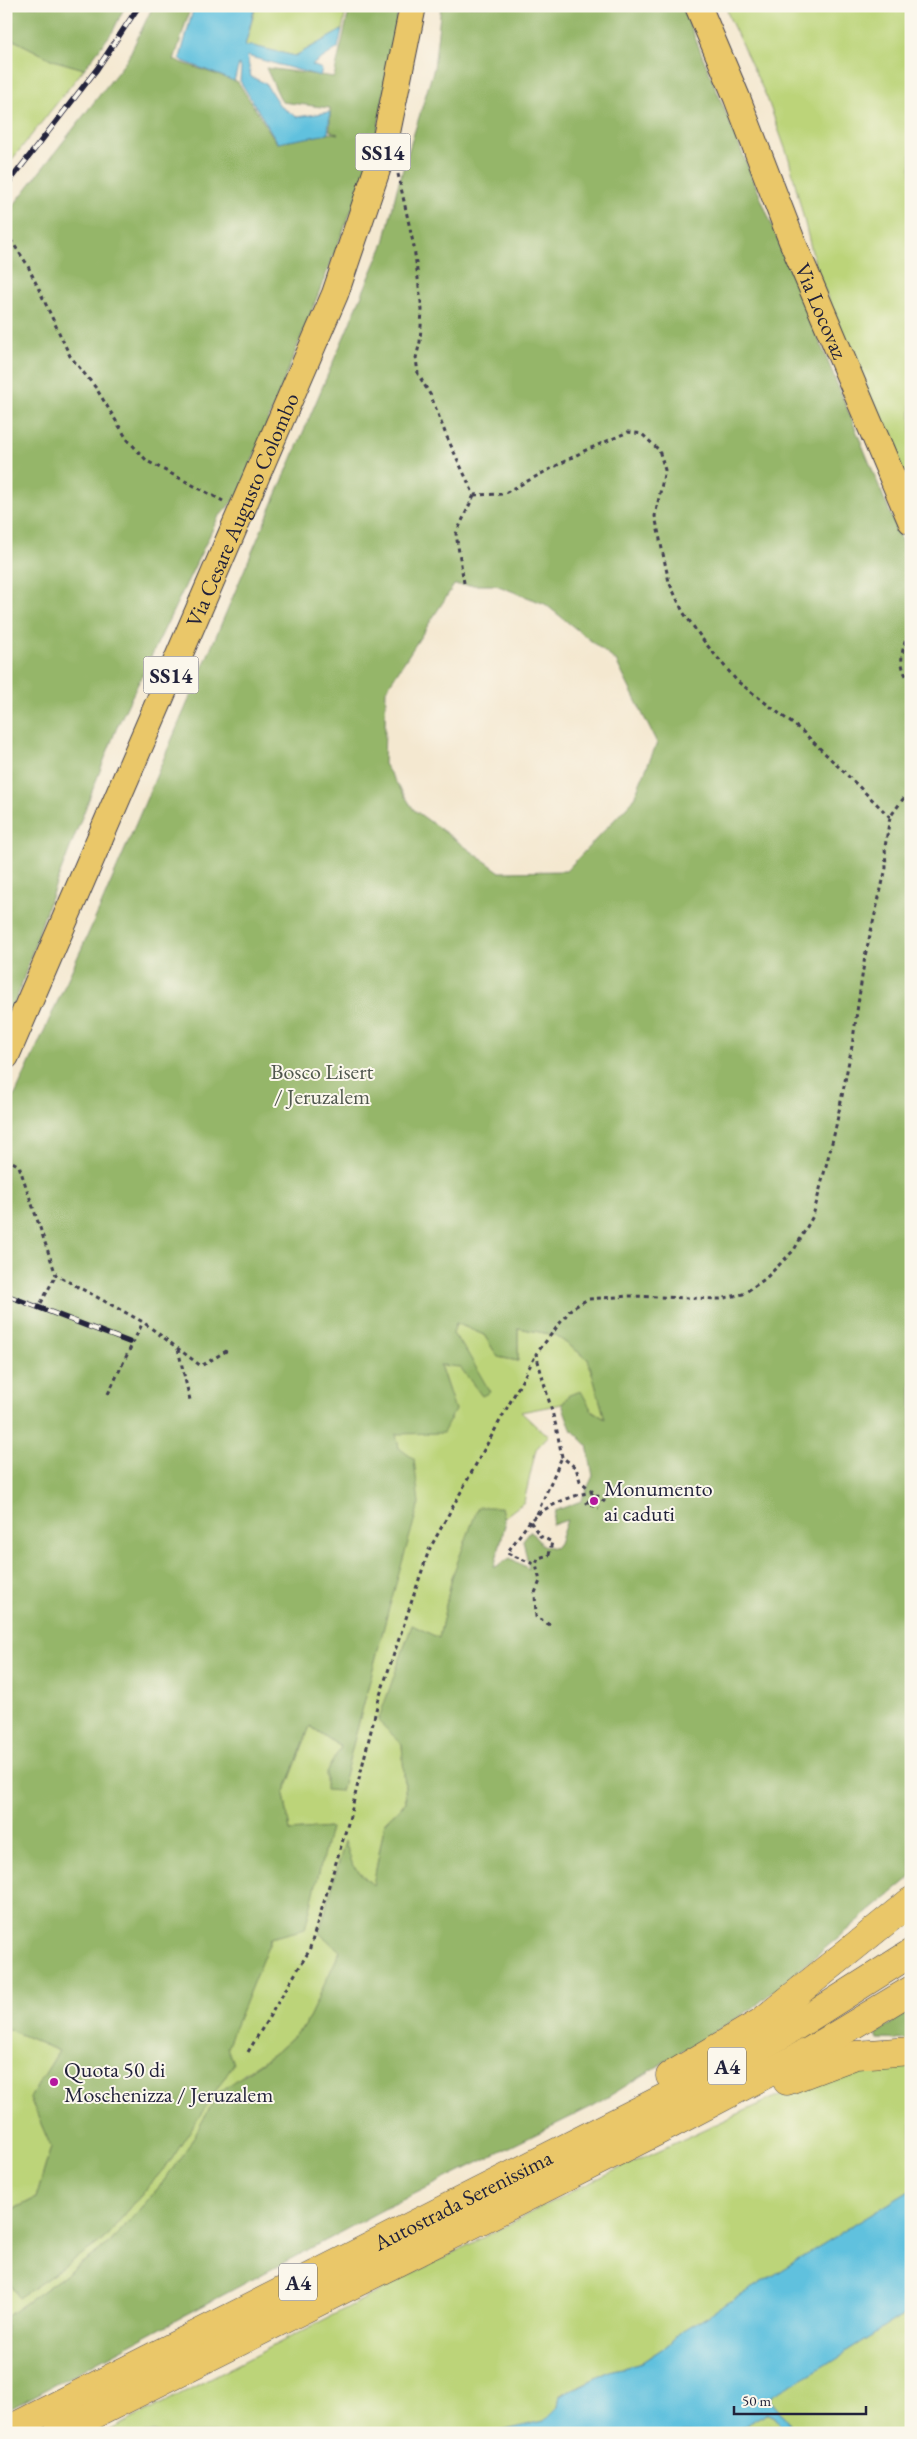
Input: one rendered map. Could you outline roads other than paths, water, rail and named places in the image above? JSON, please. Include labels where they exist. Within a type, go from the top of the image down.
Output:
[{"type":"highway","points":[[535,2163],[622,2104],[761,2022],[911,1900]]},
{"type":"highway","name":"Autostrada Serenissima","points":[[6,2431],[723,2068],[793,2028],[911,1953]]},
{"type":"highway","name":"Autostrada Serenissima","points":[[58,2433],[662,2129],[810,2051],[911,1990]]},
{"type":"highway","points":[[662,2129],[847,2058],[911,2051]]},
{"type":"main road","name":"Via Cesare Augusto Colombo","points":[[6,1056],[335,294],[365,207],[384,144],[413,6]]},
{"type":"main road","name":"Via Locovaz","points":[[698,6],[737,98],[796,250],[911,521]]},
{"type":"main road","name":"Via Locovaz","points":[[709,6],[737,98]]},
{"type":"water","points":[[194,6],[255,6],[245,46],[253,46],[295,56],[342,30],[338,48],[312,65],[322,69],[320,76],[247,56],[251,77],[265,83],[280,106],[297,117],[330,112],[328,134],[278,143],[240,81],[241,68],[239,64],[234,81],[183,61],[180,58]]},
{"type":"water","points":[[911,2190],[911,2310],[817,2370],[771,2396],[770,2400],[787,2420],[793,2433],[785,2433],[775,2417],[767,2413],[730,2433],[492,2433],[544,2421],[558,2407],[560,2396],[610,2371],[639,2364],[662,2349],[684,2330]]},
{"type":"railway","points":[[6,186],[97,69],[139,6]]},
{"type":"railway","points":[[6,1295],[129,1342]]},
{"type":"place","name":"Monumento ai caduti","points":[[594,1501]]},
{"type":"place","name":"Quota 50 di Moschenizza / Jeruzalem","points":[[54,2082]]},
{"type":"park label","name":"Bosco Lisert / Jeruzalem","points":[[322,1084]]}]
